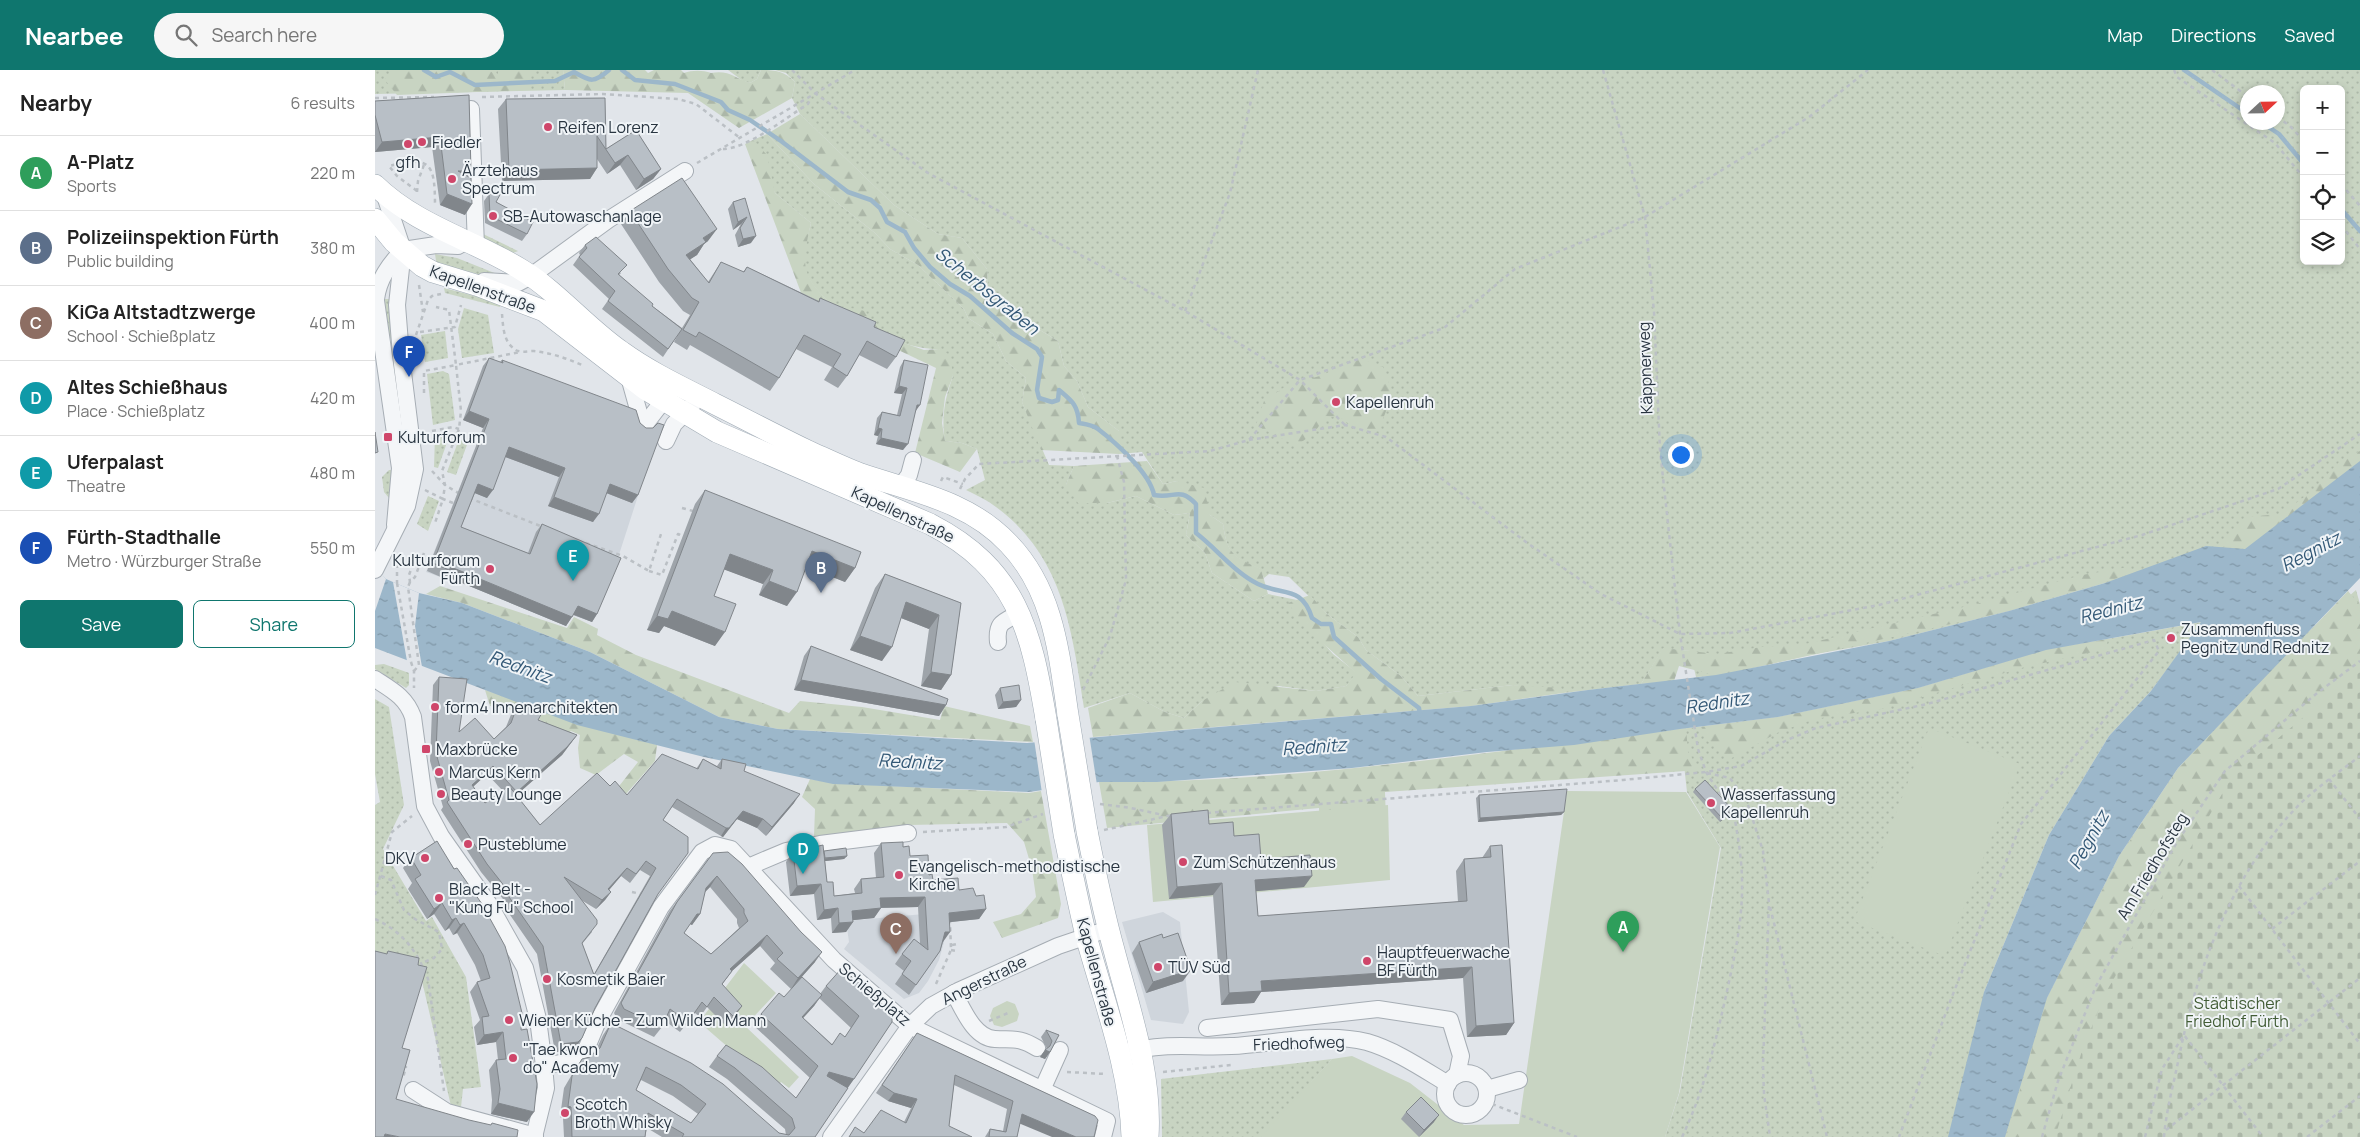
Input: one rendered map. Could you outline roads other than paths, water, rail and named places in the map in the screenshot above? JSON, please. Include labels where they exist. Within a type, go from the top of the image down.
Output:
[{"type":"main road","name":"Kapellenstraße","points":[[379,189],[414,215],[531,276],[620,351],[665,399],[708,400],[815,454],[858,473],[901,486],[974,513],[995,530],[1020,556],[1030,570],[1051,616],[1068,715],[1093,831],[1130,1052],[1129,1101],[1133,1137]]},
{"type":"main road","points":[[375,219],[403,250]]},
{"type":"main road","name":"Kapellenstraße","points":[[403,250],[433,272],[479,286],[544,311],[629,377],[665,399],[683,413],[726,435],[893,507],[950,534],[984,561],[1006,588],[1020,613],[1033,650],[1064,834],[1086,936],[1147,1093],[1148,1137]]},
{"type":"street","points":[[470,244],[472,103]]},
{"type":"street","points":[[479,286],[484,281],[518,283],[531,276],[608,220],[685,171]]},
{"type":"street","points":[[375,568],[407,506],[415,469],[401,356],[397,305],[403,250],[379,189]]},
{"type":"street","name":"Kapellenstraße","points":[[403,250],[436,245],[458,246],[470,244]]},
{"type":"street","points":[[395,530],[400,468],[379,360],[376,297],[378,285],[387,268],[403,250]]},
{"type":"street","points":[[379,360],[401,356]]},
{"type":"street","points":[[629,377],[647,429],[665,399]]},
{"type":"street","points":[[666,441],[674,424],[683,413],[692,406],[708,400]]},
{"type":"street","points":[[901,486],[909,476],[913,460]]},
{"type":"street","points":[[998,642],[997,630],[999,624],[1020,613]]},
{"type":"street","points":[[375,679],[402,696],[409,704],[413,717],[425,806],[441,836],[489,904],[525,968],[538,1019],[545,1066],[545,1088],[535,1136],[447,1112],[408,1085]]},
{"type":"street","points":[[748,866],[786,851],[820,844],[908,833]]},
{"type":"street","name":"Schießplatz","points":[[598,1021],[661,907],[702,852],[715,845],[731,849],[834,960],[910,1026],[1042,1090],[1105,1129]]},
{"type":"street","name":"Angerstraße","points":[[831,1137],[910,1026],[931,1006],[954,993],[1057,946],[1108,929]]},
{"type":"street","points":[[954,993],[972,1025],[988,1038],[1023,1040],[1037,1048]]},
{"type":"street","points":[[1207,1028],[1378,1009],[1449,1020],[1461,1056],[1446,1097],[1448,1104],[1458,1113],[1471,1114],[1483,1107],[1486,1095],[1519,1080]]},
{"type":"street","points":[[1325,1015],[1327,1039]]},
{"type":"street","points":[[545,1066],[576,1060],[585,1052],[598,1021],[614,1029]]},
{"type":"street","name":"Friedhofweg","points":[[1130,1052],[1176,1044],[1230,1046],[1327,1039],[1366,1042],[1452,1079],[1463,1073],[1475,1074],[1481,1078],[1486,1095]]},
{"type":"street","points":[[1042,1090],[1060,1050]]},
{"type":"water","points":[[2360,461],[2360,578],[2178,768],[2119,856],[2047,998],[2005,1137],[1948,1137],[1984,992],[2049,835],[2109,736],[2151,691],[2201,622],[2046,650],[1918,688],[1778,717],[1574,745],[1487,752],[1352,768],[1157,782],[1099,782],[1029,792],[833,784],[704,757],[577,725],[375,648],[375,567],[386,579],[419,593],[462,603],[590,652],[719,717],[778,729],[1027,743],[1471,706],[1716,675],[1889,641],[2009,611],[2105,583],[2206,546],[2245,549]]},
{"type":"waterway","name":"Scherbsgraben","points":[[424,70],[436,77],[450,72],[475,85],[555,81],[574,72],[592,80],[609,70]]},
{"type":"waterway","name":"Scherbsgraben","points":[[622,70],[635,80],[675,84],[721,102],[728,110],[750,120],[781,141],[848,192],[871,200],[880,208],[887,222],[905,232],[914,248],[930,267],[950,284],[970,296],[1012,333],[1037,349],[1042,357],[1037,390],[1039,398],[1052,402],[1058,400],[1059,390],[1073,404],[1079,423],[1096,428],[1122,450],[1146,477],[1154,495],[1181,494],[1196,504],[1196,533],[1233,567],[1258,584],[1290,593],[1303,600],[1312,618],[1321,624],[1331,624],[1334,637],[1381,679],[1419,708],[1420,715]]},
{"type":"waterway","points":[[2184,70],[2240,108]]},
{"type":"waterway","points":[[2273,130],[2279,134],[2300,159]]},
{"type":"waterway","points":[[2345,214],[2360,231]]},
{"type":"place","name":"Reifen Lorenz","points":[[548,127]]},
{"type":"place","name":"Fiedler","points":[[422,142]]},
{"type":"place","name":"gfh","points":[[408,144]]},
{"type":"place","name":"Ärztehaus Spectrum","points":[[452,179]]},
{"type":"place","name":"SB-Autowaschanlage","points":[[493,216]]},
{"type":"place","name":"Fürth-Stadthalle","points":[[409,377]]},
{"type":"place","name":"Kapellenruh","points":[[1336,402]]},
{"type":"place","name":"Kulturforum","points":[[388,437]]},
{"type":"place","name":"Kulturforum Fürth","points":[[490,569]]},
{"type":"place","name":"Uferpalast","points":[[573,581]]},
{"type":"place","name":"Polizeiinspektion Fürth","points":[[821,593]]},
{"type":"place","name":"Zusammenfluss Pegnitz und Rednitz","points":[[2171,638]]},
{"type":"place","name":"form4 Innenarchitekten","points":[[435,707]]},
{"type":"place","name":"Maxbrücke","points":[[426,749]]},
{"type":"place","name":"Marcus Kern","points":[[439,772]]},
{"type":"place","name":"Beauty Lounge","points":[[441,794]]},
{"type":"place","name":"Wasserfassung Kapellenruh","points":[[1711,803]]},
{"type":"place","name":"Pusteblume","points":[[468,844]]},
{"type":"place","name":"DKV","points":[[425,858]]},
{"type":"place","name":"Zum Schützenhaus","points":[[1183,862]]},
{"type":"place","name":"Altes Schießhaus","points":[[803,874]]},
{"type":"place","name":"Evangelisch-methodistische Kirche","points":[[899,875]]},
{"type":"place","name":"Black Belt - \"Kung Fu\" School","points":[[439,898]]},
{"type":"place","name":"A-Platz","points":[[1623,952]]},
{"type":"place","name":"KiGa Altstadtzwerge","points":[[896,954]]},
{"type":"place","name":"Hauptfeuerwache BF Fürth","points":[[1367,961]]},
{"type":"place","name":"TÜV Süd","points":[[1158,967]]},
{"type":"place","name":"Kosmetik Baier","points":[[547,979]]},
{"type":"place","name":"Wiener Küche – Zum Wilden Mann","points":[[509,1020]]},
{"type":"place","name":"\"Tae kwon do\" Academy","points":[[513,1058]]},
{"type":"place","name":"Scotch Broth Whisky","points":[[565,1113]]},
{"type":"water label","name":"Regnitz","points":[[2311,552]]},
{"type":"water label","name":"Rednitz","points":[[2111,610]]},
{"type":"water label","name":"Rednitz","points":[[520,667]]},
{"type":"water label","name":"Rednitz","points":[[1717,703]]},
{"type":"water label","name":"Rednitz","points":[[1314,747]]},
{"type":"water label","name":"Rednitz","points":[[910,762]]},
{"type":"water label","name":"Pegnitz","points":[[2089,840]]},
{"type":"park label","name":"Städtischer Friedhof Fürth","points":[[2237,1012]]}]
